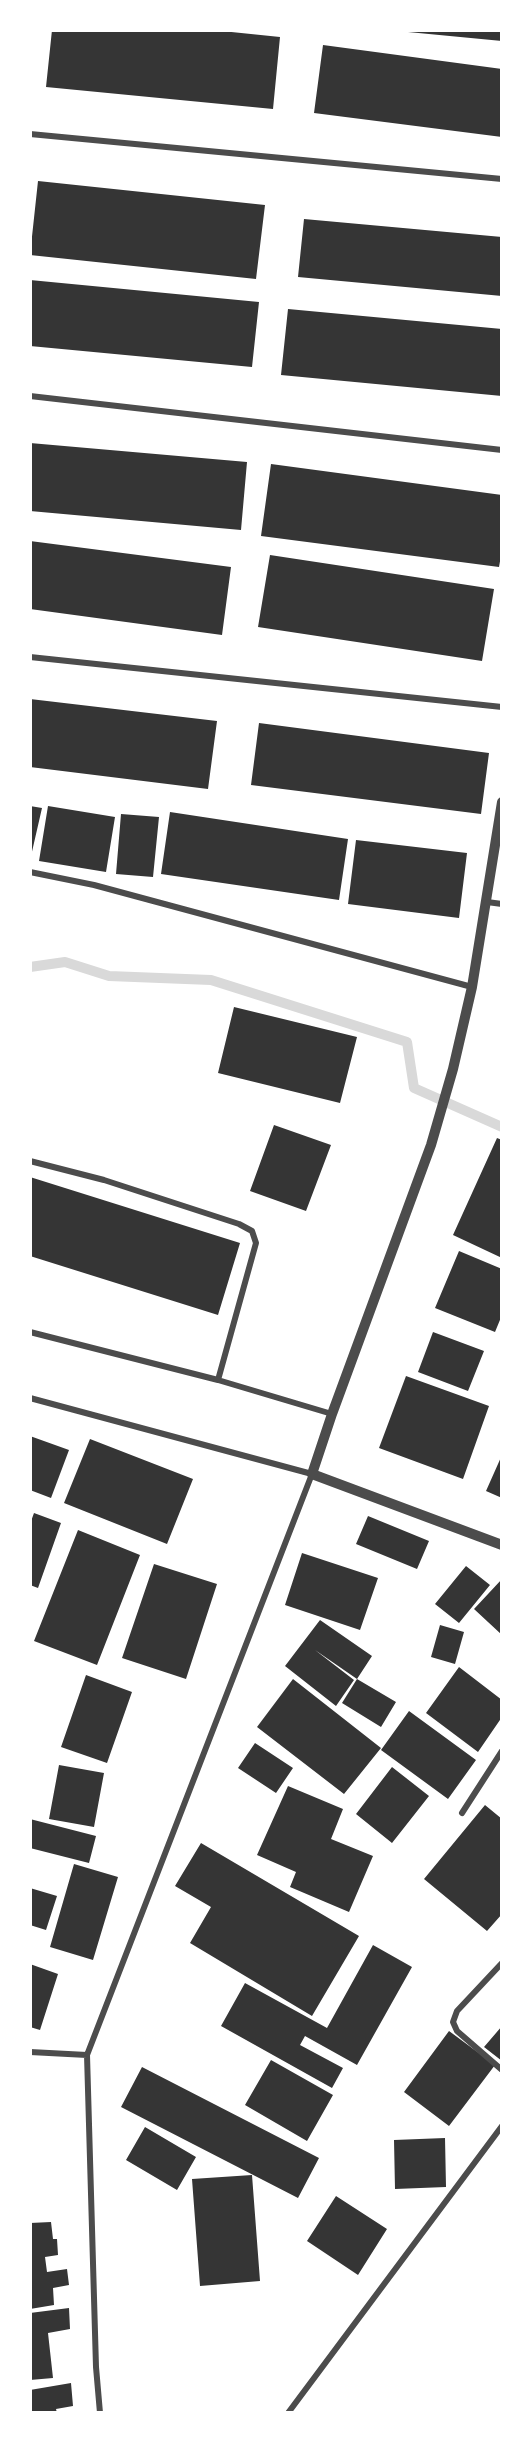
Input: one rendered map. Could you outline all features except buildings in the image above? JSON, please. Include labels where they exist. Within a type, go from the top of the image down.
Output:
[{"type":"street","points":[[30,134],[502,179]]},
{"type":"street","points":[[30,396],[502,450]]},
{"type":"street","points":[[30,657],[502,707]]},
{"type":"street","points":[[100,2413],[96,2367],[87,2055],[312,1474],[431,1145],[453,1069],[472,987],[502,802]]},
{"type":"street","points":[[30,872],[94,885],[472,987]]},
{"type":"street","points":[[487,902],[502,904]]},
{"type":"street","points":[[30,1161],[104,1180],[239,1224],[252,1231],[256,1243],[218,1380]]},
{"type":"street","points":[[30,1332],[218,1380],[332,1414]]},
{"type":"street","points":[[30,1398],[312,1474],[502,1545]]},
{"type":"street","points":[[462,1813],[502,1751]]},
{"type":"street","points":[[502,1963],[457,2011],[453,2022],[457,2031],[502,2070]]},
{"type":"street","points":[[30,2052],[87,2055]]},
{"type":"street","points":[[288,2413],[502,2126]]},
{"type":"waterway","points":[[30,967],[65,962],[109,976],[211,980],[407,1042],[414,1088],[502,1127]]}]
